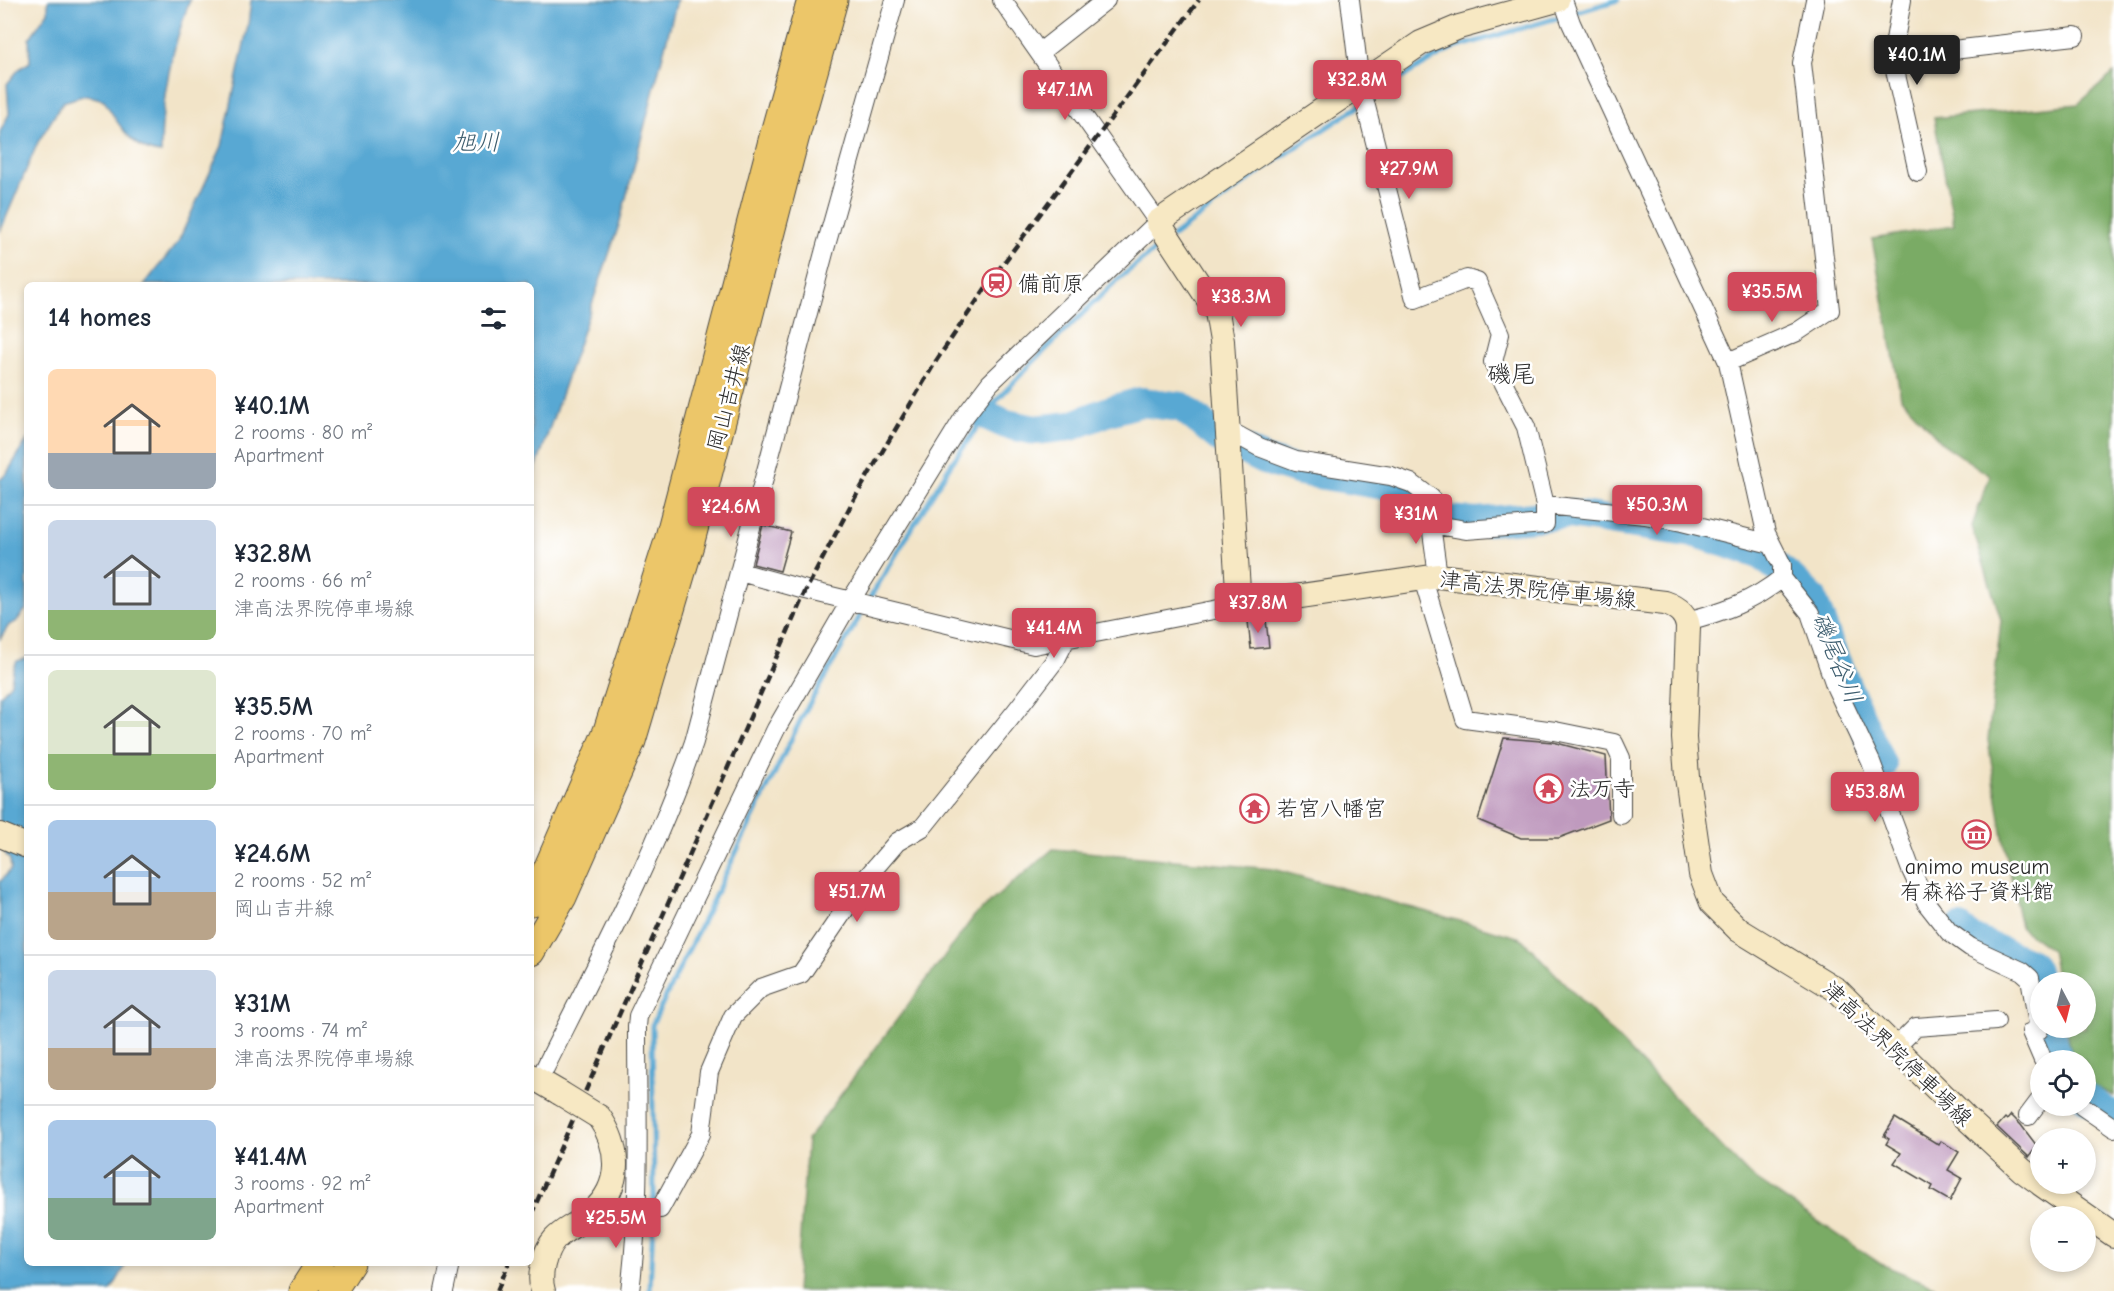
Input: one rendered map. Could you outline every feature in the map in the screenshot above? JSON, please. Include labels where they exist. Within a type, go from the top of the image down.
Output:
[{"type":"main road","name":"岡山吉井線","points":[[534,896],[607,731],[668,541],[811,0]]},
{"type":"main road","name":"岡山吉井線","points":[[534,947],[563,897],[632,741],[690,545],[792,151],[834,0]]},
{"type":"main road","points":[[1239,605],[1222,341],[1217,312],[1165,232],[1364,96],[1421,43],[1507,6],[1564,7]]},
{"type":"main road","name":"津高法界院停車場線","points":[[1239,605],[1430,577],[1665,603],[1675,607],[1687,621],[1684,738],[1687,777],[1701,874],[1712,903],[1739,930],[1837,990],[2030,1176]]},
{"type":"main road","points":[[0,835],[24,845]]},
{"type":"main road","points":[[538,1072],[560,1093],[599,1117],[608,1131],[615,1151],[615,1171],[601,1203],[592,1213],[559,1234],[551,1243],[542,1271],[543,1291]]},
{"type":"main road","name":"津高法界院停車場線","points":[[2056,1194],[2114,1235]]},
{"type":"main road","points":[[302,1291],[318,1266]]},
{"type":"main road","points":[[333,1291],[349,1266]]},
{"type":"street","points":[[538,1072],[597,964],[674,800],[694,742],[825,249],[895,0]]},
{"type":"street","points":[[648,1209],[638,1016],[771,739],[861,602],[964,417],[990,383],[1165,232],[1002,0]]},
{"type":"street","points":[[1040,52],[1106,0]]},
{"type":"street","points":[[1350,0],[1364,96],[1415,299],[1467,279],[1477,282],[1500,334],[1492,362],[1526,428],[1545,512],[1545,524],[1466,530],[1430,512]]},
{"type":"street","points":[[1728,362],[1797,332],[1830,310],[1802,63],[1815,0]]},
{"type":"street","points":[[1902,0],[1892,57],[1918,172]]},
{"type":"street","points":[[1564,7],[1728,362],[1766,533],[1783,572],[1810,613],[1836,688],[1871,762],[1911,870],[1927,904],[1949,932],[1970,947],[2022,971],[2030,978],[2038,1030],[2031,1032],[2039,1050]]},
{"type":"street","points":[[1892,57],[2074,36]]},
{"type":"street","points":[[1228,439],[1259,447],[1296,461],[1391,476],[1411,483],[1431,498],[1430,577],[1465,719],[1556,731],[1614,743],[1621,758],[1622,815]]},
{"type":"street","points":[[1545,512],[1654,517],[1771,544]]},
{"type":"street","points":[[740,572],[1034,645],[1239,605]]},
{"type":"street","points":[[1687,621],[1725,611],[1758,596],[1783,572]]},
{"type":"street","points":[[630,1291],[634,1258],[648,1209],[700,1134],[710,1072],[733,1016],[761,988],[801,974],[867,877],[897,842],[923,827],[1056,659],[1067,637]]},
{"type":"street","points":[[1895,1048],[1916,1027],[1996,1021]]},
{"type":"street","points":[[2096,1116],[2114,1128]]},
{"type":"street","points":[[444,1291],[449,1266]]},
{"type":"green space","points":[[2114,73],[2114,1096],[2096,1087],[2096,1050],[2071,1050],[2068,1038],[2096,1038],[2096,972],[2055,972],[2051,950],[2021,928],[2002,832],[1988,740],[2001,620],[1972,526],[1990,476],[1942,443],[1901,398],[1872,239],[1954,225],[1934,118],[2078,104]]},
{"type":"green space","points":[[1053,849],[1273,869],[1521,938],[1747,1173],[1881,1264],[1945,1291],[796,1291],[807,1140],[975,915]]},
{"type":"water","points":[[48,0],[190,0],[168,75],[161,153],[142,147],[134,141],[114,118],[104,100],[86,95],[63,102],[38,142],[0,232],[0,132],[9,114],[7,84],[19,69],[30,62],[29,39],[48,12]]},
{"type":"water","name":"旭川","points":[[251,0],[677,0],[619,225],[534,474],[534,282],[146,282],[178,242],[222,146],[248,25]]},
{"type":"water","points":[[24,445],[24,612],[16,622],[9,625],[0,639],[0,480],[7,473]]},
{"type":"water","points":[[24,659],[24,1266],[125,1266],[111,1291],[0,1291],[0,882],[11,869],[10,860],[0,846],[0,696],[11,683],[17,661]]},
{"type":"building","points":[[763,525],[791,532],[780,571],[753,564]]},
{"type":"building","points":[[1266,620],[1269,647],[1251,649],[1248,621]]},
{"type":"building","name":"法万寺","points":[[1504,738],[1553,742],[1606,756],[1609,819],[1559,838],[1521,838],[1478,820]]},
{"type":"building","points":[[2011,1115],[2030,1137],[2029,1157],[1997,1127],[2005,1118],[2007,1120]]},
{"type":"building","points":[[1895,1118],[1939,1145],[1941,1141],[1959,1152],[1948,1170],[1962,1178],[1950,1201],[1931,1190],[1933,1186],[1894,1163],[1901,1153],[1886,1144],[1889,1139],[1884,1136]]},
{"type":"waterway","points":[[1173,236],[1265,168],[1411,72],[1451,49],[1618,0]]},
{"type":"waterway","points":[[868,601],[951,464],[997,400],[1117,280],[1164,243]]},
{"type":"waterway","name":"磯尾谷川","points":[[986,415],[1006,424],[1035,430],[1071,426],[1109,411],[1141,402],[1182,407],[1219,437],[1264,460],[1300,471],[1407,489],[1447,520],[1477,522],[1569,514],[1700,534],[1759,554],[1790,577],[1812,598],[1833,655],[1882,766]]},
{"type":"waterway","points":[[650,1291],[654,1195],[652,1025],[804,713],[864,609]]},
{"type":"waterway","name":"磯尾谷川","points":[[1960,929],[1972,939],[2031,964],[2035,972]]},
{"type":"waterway","name":"磯尾谷川","points":[[2052,1038],[2055,1050]]},
{"type":"waterway","name":"磯尾谷川","points":[[2096,1105],[2114,1117]]},
{"type":"railway","points":[[534,1208],[806,590],[853,501],[936,361],[991,280],[1199,0]]},
{"type":"railway","points":[[497,1291],[508,1266]]},
{"type":"place","name":"備前原","points":[[997,283]]},
{"type":"place","name":"法万寺","points":[[1548,788]]},
{"type":"place","name":"若宮八幡宮","points":[[1255,808]]},
{"type":"place","name":"animo museum 有森裕子資料館","points":[[1977,834]]},
{"type":"district","name":"磯尾","points":[[1511,374]]}]
